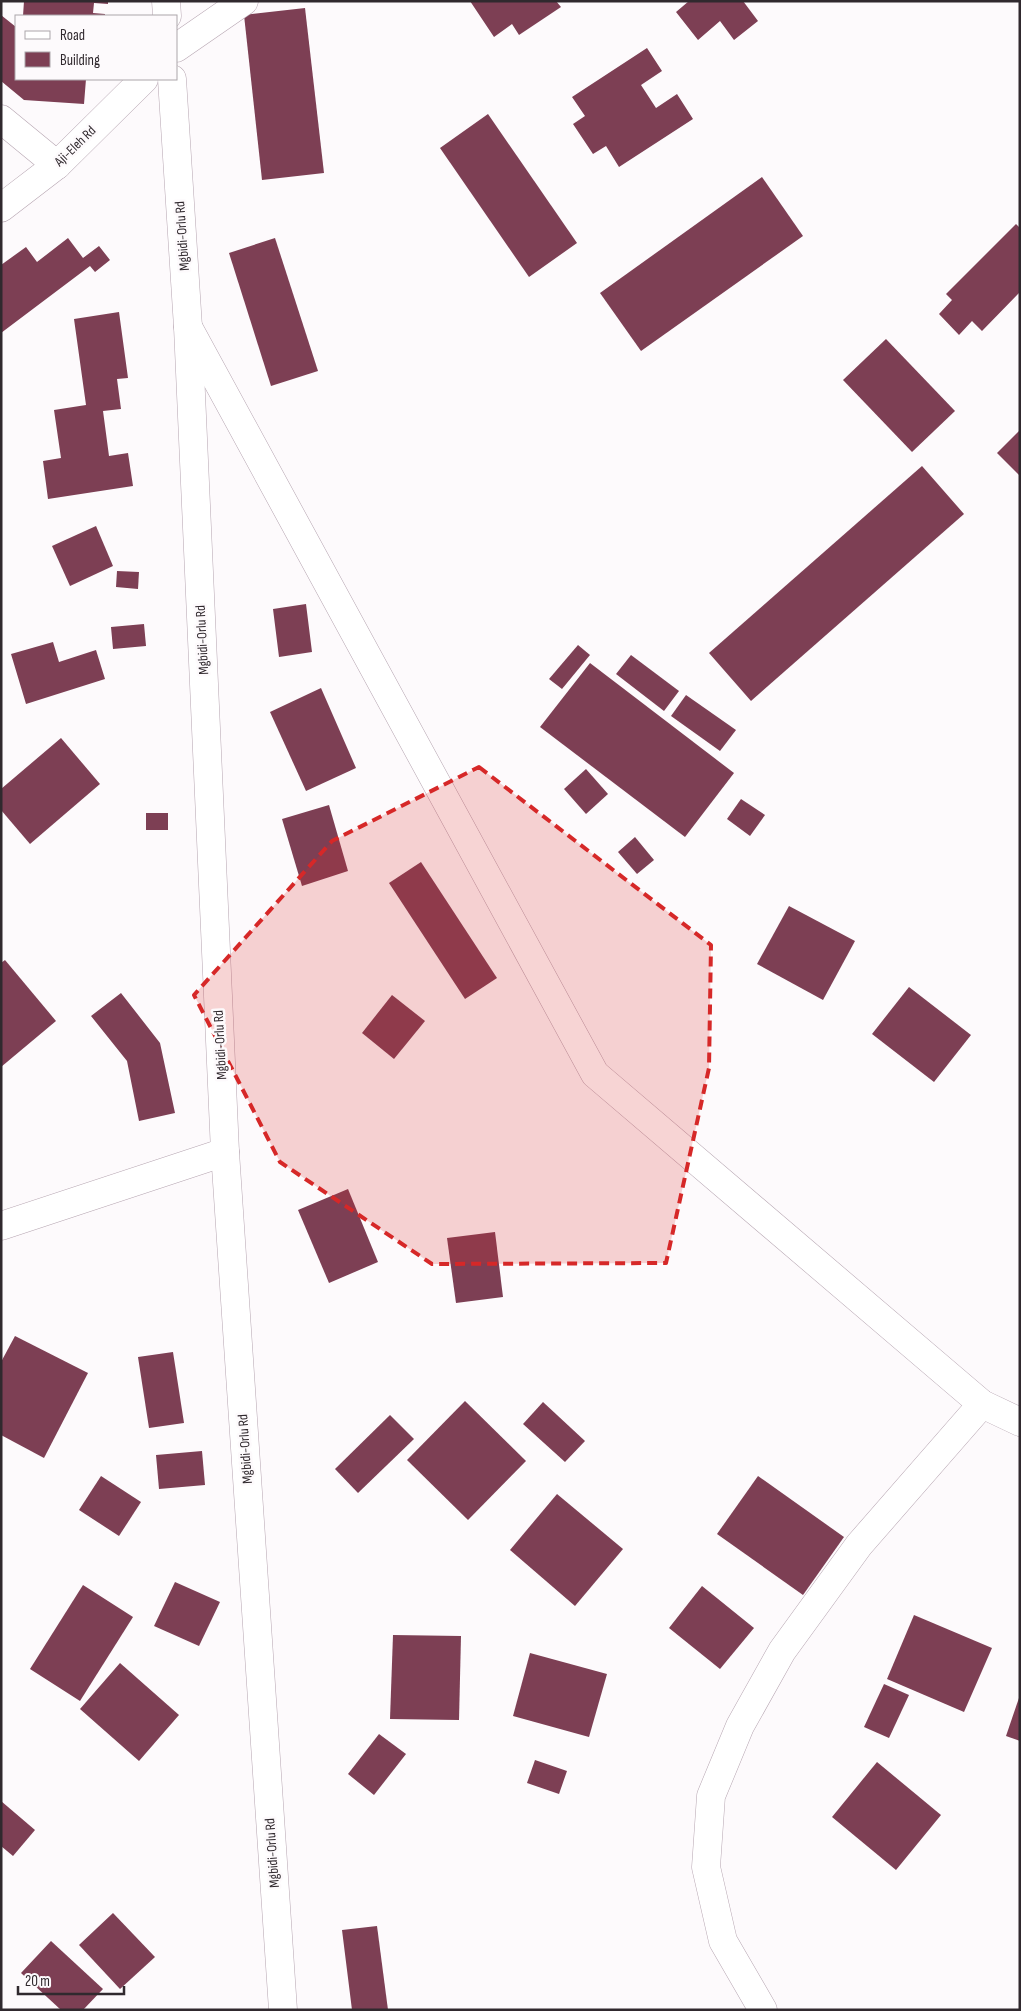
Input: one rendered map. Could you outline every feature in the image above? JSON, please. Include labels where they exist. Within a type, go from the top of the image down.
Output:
[{"type":"street","points":[[166,1],[167,15]]},
{"type":"street","points":[[178,47],[244,1]]},
{"type":"street","name":"Aji-Eleh Rd","points":[[1,208],[58,165],[143,80]]},
{"type":"street","name":"Mgbidi-Orlu Rd","points":[[172,80],[188,327],[225,1152],[282,2010]]},
{"type":"street","points":[[1,119],[58,165]]},
{"type":"street","points":[[188,327],[595,1074],[982,1404],[1020,1422]]},
{"type":"street","points":[[1,1226],[225,1152]]},
{"type":"street","points":[[763,2010],[723,1941],[706,1867],[711,1796],[740,1726],[782,1651],[859,1545],[982,1404]]},
{"type":"highlighted area","points":[[479,767],[711,945],[709,1068],[666,1263],[432,1264],[280,1162],[194,995],[332,841]]},
{"type":"building","points":[[24,1],[108,1],[108,4],[94,3],[93,13],[105,15],[23,15]]},
{"type":"building","points":[[470,1],[556,1],[561,7],[519,35],[512,24],[494,37]]},
{"type":"building","points":[[689,1],[743,1],[758,21],[734,40],[720,21],[698,40],[676,12]]},
{"type":"building","points":[[305,8],[324,173],[262,180],[244,15]]},
{"type":"building","points":[[1,15],[15,26],[15,80],[86,80],[84,104],[24,100],[1,81]]},
{"type":"building","points":[[647,48],[662,71],[641,85],[656,108],[677,94],[693,119],[619,167],[606,146],[593,154],[573,124],[585,116],[572,97]]},
{"type":"building","points":[[488,114],[577,243],[529,277],[440,148]]},
{"type":"building","points":[[762,177],[803,236],[641,351],[600,293]]},
{"type":"building","points":[[1016,224],[1020,228],[1020,292],[982,331],[972,321],[959,335],[939,314],[952,300],[946,294]]},
{"type":"building","points":[[68,238],[83,258],[99,246],[110,260],[95,272],[90,266],[1,333],[1,265],[26,247],[37,262]]},
{"type":"building","points":[[275,238],[318,371],[271,386],[229,253]]},
{"type":"building","points":[[119,312],[128,378],[117,379],[121,409],[103,411],[109,456],[128,453],[133,486],[48,499],[43,461],[61,458],[54,410],[86,405],[74,319]]},
{"type":"building","points":[[886,339],[955,411],[912,452],[843,380]]},
{"type":"building","points":[[1020,430],[1020,476],[997,453]]},
{"type":"building","points":[[922,466],[964,514],[751,701],[709,653]]},
{"type":"building","points":[[96,526],[113,566],[70,586],[52,546]]},
{"type":"building","points":[[117,571],[139,572],[138,589],[116,587]]},
{"type":"building","points":[[306,604],[312,652],[279,657],[273,609]]},
{"type":"building","points":[[144,624],[146,646],[113,649],[111,627]]},
{"type":"building","points":[[53,642],[59,662],[96,650],[105,679],[26,704],[11,654]]},
{"type":"building","points":[[578,645],[590,655],[562,689],[549,679]]},
{"type":"building","points":[[631,655],[679,691],[664,711],[616,674]]},
{"type":"building","points":[[590,663],[734,773],[685,837],[540,727]]},
{"type":"building","points":[[321,688],[356,768],[306,791],[270,712]]},
{"type":"building","points":[[686,695],[736,730],[720,751],[671,716]]},
{"type":"building","points":[[61,738],[100,784],[30,844],[1,810],[1,789]]},
{"type":"building","points":[[586,769],[608,794],[586,814],[564,789]]},
{"type":"building","points":[[741,799],[765,815],[750,836],[727,819]]},
{"type":"building","points":[[329,805],[348,871],[302,886],[282,819]]},
{"type":"building","points":[[146,813],[168,813],[168,830],[146,830]]},
{"type":"building","points":[[635,837],[654,860],[637,874],[618,852]]},
{"type":"building","points":[[421,862],[497,978],[465,999],[389,883]]},
{"type":"building","points":[[789,906],[855,941],[823,1000],[757,964]]},
{"type":"building","points":[[5,960],[56,1021],[1,1067],[1,963]]},
{"type":"building","points":[[909,987],[971,1035],[934,1082],[872,1034]]},
{"type":"building","points":[[121,993],[160,1043],[175,1113],[139,1121],[127,1061],[91,1016]]},
{"type":"building","points":[[392,995],[425,1021],[394,1059],[362,1033]]},
{"type":"building","points":[[348,1189],[378,1262],[329,1283],[298,1210]]},
{"type":"building","points":[[495,1232],[503,1297],[456,1303],[447,1238]]},
{"type":"building","points":[[15,1336],[88,1373],[44,1458],[1,1435],[1,1362]]},
{"type":"building","points":[[173,1352],[184,1423],[149,1428],[138,1357]]},
{"type":"building","points":[[465,1401],[526,1461],[468,1520],[407,1460]]},
{"type":"building","points":[[543,1402],[585,1441],[565,1462],[523,1424]]},
{"type":"building","points":[[390,1415],[414,1439],[358,1493],[335,1469]]},
{"type":"building","points":[[202,1451],[205,1485],[159,1489],[156,1455]]},
{"type":"building","points":[[101,1476],[141,1502],[119,1536],[79,1510]]},
{"type":"building","points":[[758,1476],[844,1537],[803,1595],[717,1534]]},
{"type":"building","points":[[557,1494],[623,1549],[575,1606],[510,1550]]},
{"type":"building","points":[[175,1582],[220,1602],[199,1646],[154,1626]]},
{"type":"building","points":[[83,1585],[133,1617],[80,1701],[30,1669]]},
{"type":"building","points":[[702,1586],[754,1628],[720,1669],[669,1628]]},
{"type":"building","points":[[914,1615],[992,1648],[964,1712],[887,1679]]},
{"type":"building","points":[[393,1635],[461,1636],[459,1720],[390,1719]]},
{"type":"building","points":[[530,1653],[607,1674],[589,1737],[513,1716]]},
{"type":"building","points":[[120,1663],[179,1715],[139,1761],[80,1709]]},
{"type":"building","points":[[884,1684],[909,1695],[889,1738],[864,1727]]},
{"type":"building","points":[[1020,1695],[1020,1741],[1006,1736]]},
{"type":"building","points":[[379,1734],[406,1754],[374,1795],[348,1774]]},
{"type":"building","points":[[535,1760],[567,1771],[559,1794],[527,1783]]},
{"type":"building","points":[[877,1762],[941,1815],[896,1870],[832,1817]]},
{"type":"building","points":[[1,1801],[35,1830],[13,1856],[1,1846]]},
{"type":"building","points":[[113,1913],[155,1957],[120,1989],[79,1945]]},
{"type":"building","points":[[377,1926],[388,2010],[352,2010],[342,1930]]},
{"type":"building","points":[[51,1941],[103,1989],[83,2010],[61,2010],[21,1973]]}]
